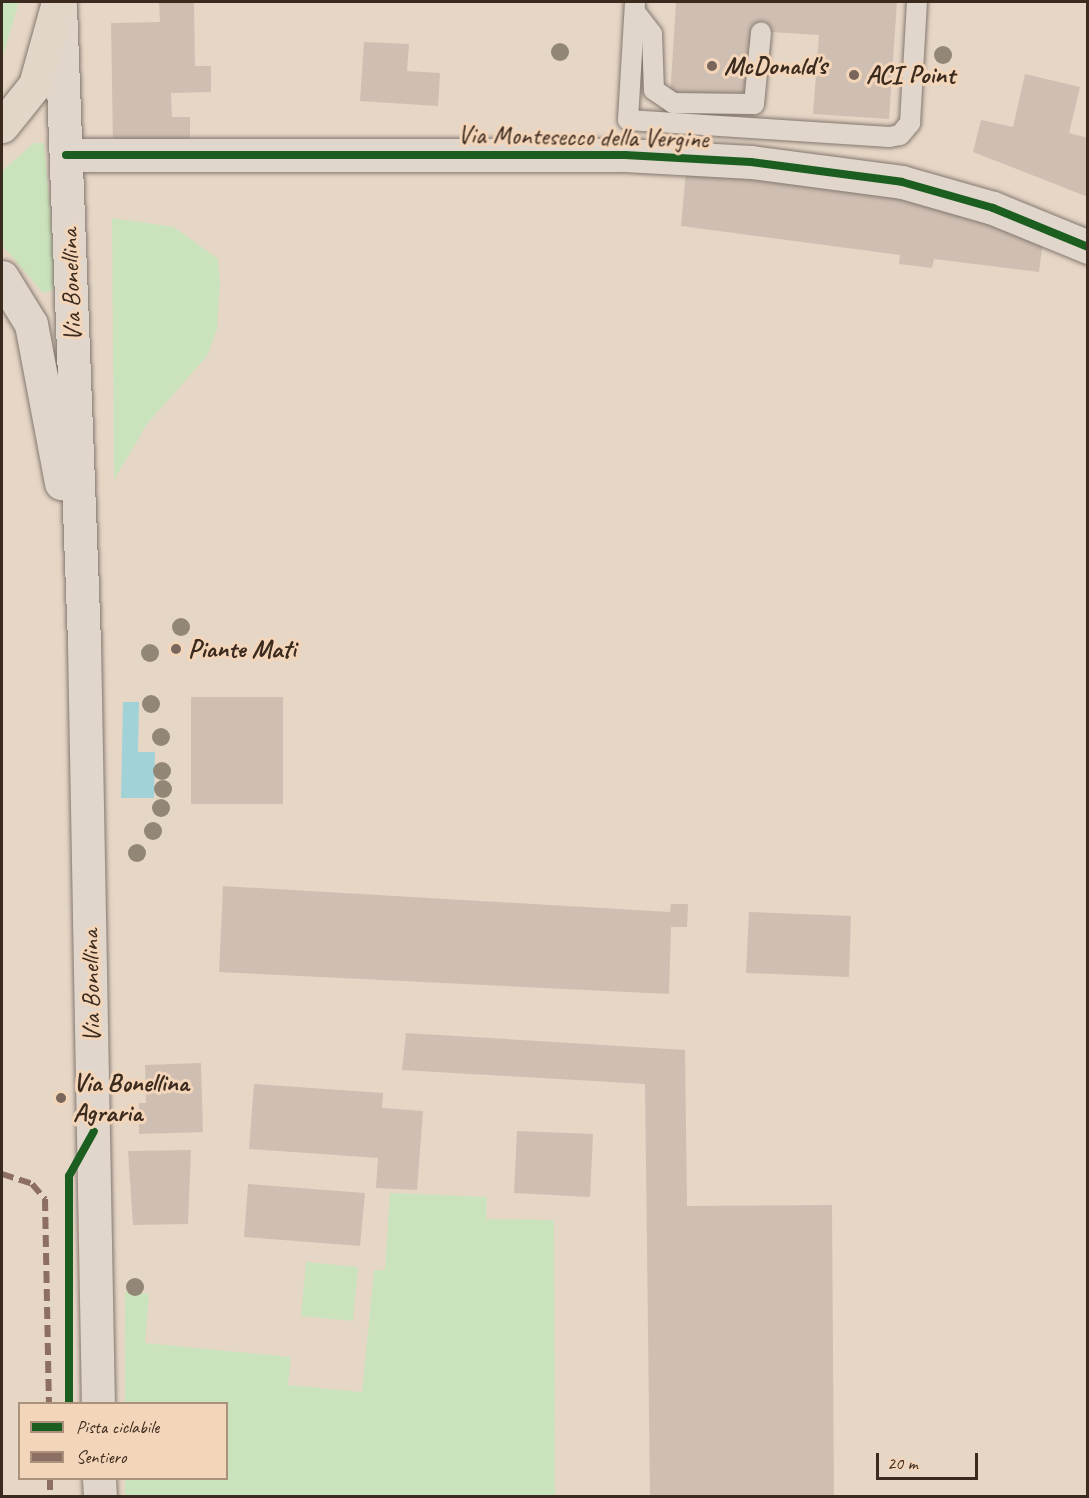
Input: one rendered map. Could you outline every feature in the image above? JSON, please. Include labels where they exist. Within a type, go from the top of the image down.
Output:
[{"type":"main road","points":[[2,126],[35,85],[59,2]]},
{"type":"main road","name":"Via Bonellina","points":[[59,2],[81,569],[98,1402]]},
{"type":"main road","name":"Via Montesecco della Vergine","points":[[66,155],[625,155],[771,164],[902,182],[993,208],[1088,247]]},
{"type":"main road","name":"Via Bonellina","points":[[2,277],[31,324],[81,569]]},
{"type":"main road","points":[[99,1480],[99,1497]]},
{"type":"lane","points":[[628,120],[900,135],[911,118],[917,2]]},
{"type":"lane","points":[[625,155],[635,7]]},
{"type":"lane","points":[[635,7],[652,34],[654,90],[673,103],[754,104],[761,32]]},
{"type":"green space","points":[[2,2],[19,2],[2,59]]},
{"type":"green space","points":[[34,143],[44,143],[57,289],[43,293],[2,245],[2,171]]},
{"type":"green space","points":[[112,218],[174,227],[218,259],[220,283],[217,329],[207,356],[147,424],[114,480]]},
{"type":"green space","points":[[390,1193],[487,1197],[486,1219],[554,1220],[555,1496],[125,1496],[125,1480],[228,1480],[228,1402],[125,1402],[125,1292],[149,1294],[145,1343],[291,1357],[288,1385],[362,1392],[374,1270],[385,1270]]},
{"type":"green space","points":[[306,1262],[358,1267],[353,1321],[301,1316]]},
{"type":"water","points":[[123,702],[139,702],[138,752],[155,752],[154,798],[121,798]]},
{"type":"building","points":[[159,2],[194,2],[195,66],[211,66],[211,92],[171,93],[172,117],[190,117],[190,142],[113,143],[111,23],[160,22]]},
{"type":"building","points":[[676,2],[897,2],[889,119],[813,114],[819,35],[754,31],[749,102],[670,97]]},
{"type":"building","points":[[364,42],[409,44],[407,71],[440,73],[438,106],[360,101]]},
{"type":"building","points":[[1025,74],[1080,87],[1069,133],[1088,138],[1088,197],[973,152],[981,120],[1013,127]]},
{"type":"building","points":[[686,171],[880,190],[1043,241],[1039,272],[934,259],[932,268],[899,264],[900,255],[681,226]]},
{"type":"building","points":[[191,697],[283,697],[283,804],[191,804]]},
{"type":"building","points":[[223,886],[670,912],[671,904],[688,904],[687,927],[671,927],[669,994],[219,972]]},
{"type":"building","points":[[749,912],[851,916],[849,977],[746,973]]},
{"type":"building","points":[[406,1033],[685,1050],[687,1206],[832,1205],[834,1496],[650,1496],[645,1084],[402,1070]]},
{"type":"building","points":[[201,1063],[203,1132],[139,1134],[139,1103],[146,1103],[145,1065]]},
{"type":"building","points":[[254,1084],[383,1093],[382,1108],[423,1111],[417,1190],[376,1188],[378,1158],[249,1149]]},
{"type":"building","points":[[517,1131],[593,1134],[590,1197],[514,1193]]},
{"type":"building","points":[[191,1150],[188,1224],[133,1225],[128,1151]]},
{"type":"building","points":[[248,1184],[365,1193],[360,1246],[244,1237]]},
{"type":"marked path","points":[[2,1174],[32,1184],[45,1199],[49,1402]]},
{"type":"marked path","points":[[50,1480],[50,1496]]},
{"type":"cycle path","points":[[66,155],[625,155],[751,162],[902,182],[993,208],[1088,247]]},
{"type":"cycle path","points":[[69,1402],[69,1176],[94,1131]]},
{"type":"place","name":"McDonald's","points":[[712,66]]},
{"type":"place","name":"ACI Point","points":[[854,75]]},
{"type":"place","name":"Piante Mati","points":[[176,649]]},
{"type":"place","name":"Via Bonellina Agraria","points":[[61,1098]]}]
